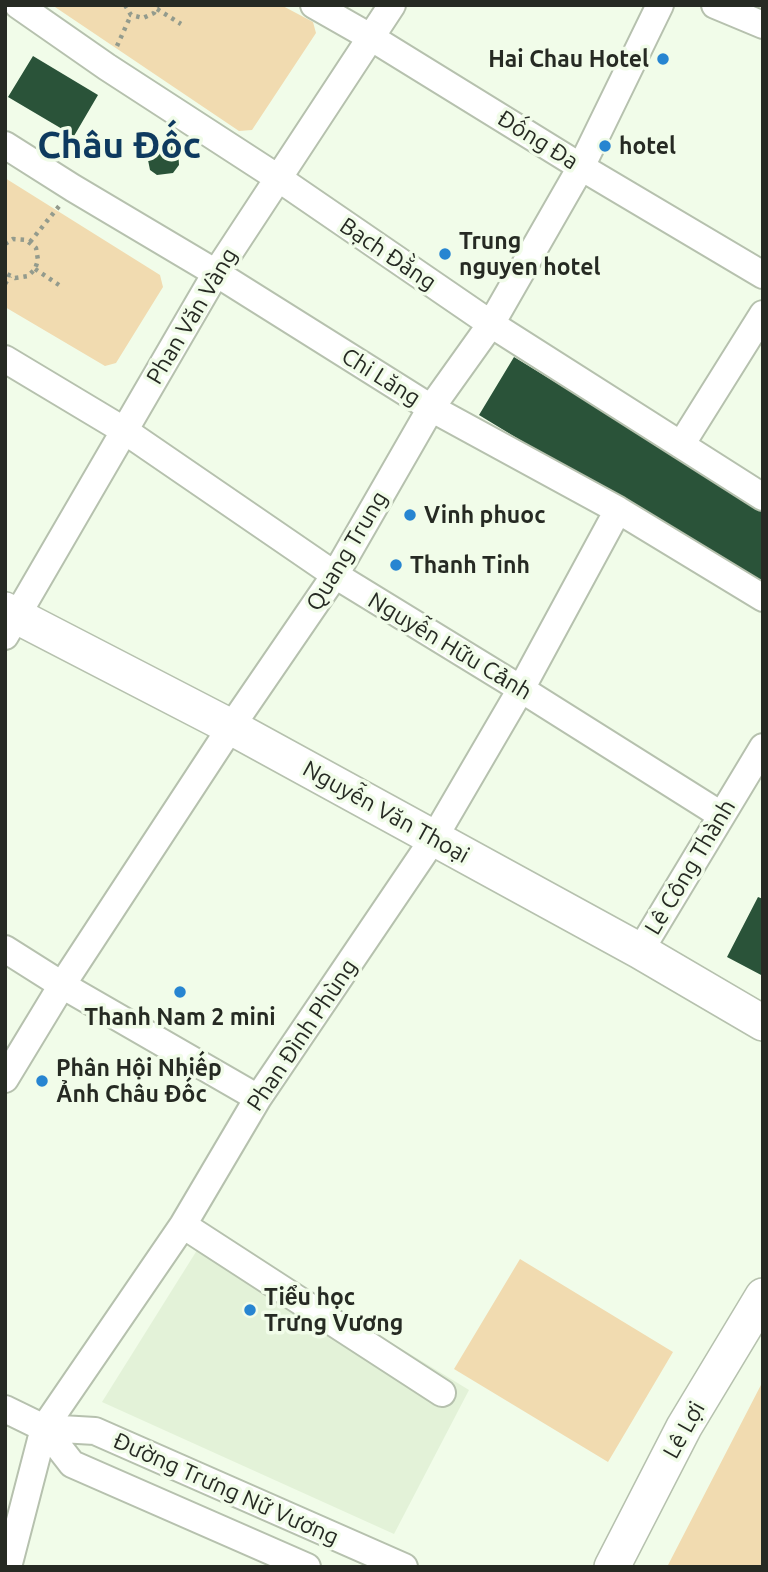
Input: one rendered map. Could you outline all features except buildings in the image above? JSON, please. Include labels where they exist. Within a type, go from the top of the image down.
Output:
[{"type":"main road","name":"Nguyễn Văn Thoại","points":[[9,621],[231,727],[640,951],[763,1023]]},
{"type":"main road","name":"Lê Lợi","points":[[612,1567],[684,1427],[763,1296]]},
{"type":"street","name":"Bạch Đằng","points":[[18,5],[491,324],[763,497]]},
{"type":"street","name":"Đống Đa","points":[[314,5],[763,275]]},
{"type":"street","name":"Phan Văn Vàng","points":[[9,621],[125,432],[216,273],[392,5]]},
{"type":"street","name":"Quang Trung","points":[[5,1079],[62,985],[231,727],[335,575],[430,408],[491,324],[581,167],[660,5]]},
{"type":"street","points":[[715,5],[763,25]]},
{"type":"street","name":"Chi Lăng","points":[[5,145],[216,273],[430,408],[618,510],[763,598]]},
{"type":"street","points":[[681,445],[763,314]]},
{"type":"street","name":"Nguyễn Hữu Cảnh","points":[[5,359],[125,432],[335,575],[721,816]]},
{"type":"street","name":"Phan Đình Phùng","points":[[8,1567],[44,1428],[183,1224],[258,1098],[434,838],[521,689],[618,510]]},
{"type":"street","name":"Lê Công Thành","points":[[640,951],[763,747]]},
{"type":"street","points":[[5,949],[258,1098]]},
{"type":"street","points":[[183,1224],[442,1393]]},
{"type":"street","name":"Đường Trưng Nữ Vương","points":[[5,1409],[44,1428],[95,1431],[404,1567]]},
{"type":"street","name":"Đường Trưng Nữ Vương","points":[[44,1428],[72,1464],[307,1567]]},
{"type":"path","points":[[125,5],[131,15],[143,18],[149,17],[158,7],[181,24]]},
{"type":"path","points":[[107,66],[131,15]]},
{"type":"path","points":[[30,242],[73,188]]},
{"type":"path","points":[[5,244],[19,238],[30,242],[38,254],[35,269],[28,276],[22,278],[8,274],[5,285]]},
{"type":"path","points":[[35,269],[59,285]]},
{"type":"shaded area","points":[[52,5],[281,5],[313,22],[316,33],[252,130],[239,131]]},
{"type":"shaded area","points":[[5,178],[160,275],[163,287],[116,363],[105,366],[5,307]]},
{"type":"shaded area","name":"Tiểu học Trưng Vương","points":[[209,1231],[469,1390],[394,1534],[102,1402]]},
{"type":"shaded area","points":[[520,1259],[673,1352],[608,1462],[454,1369]]},
{"type":"shaded area","points":[[763,1381],[763,1567],[667,1567]]},
{"type":"place","name":"Hai Chau Hotel","points":[[663,59]]},
{"type":"place","name":"hotel","points":[[605,146]]},
{"type":"place","name":"Trung nguyen hotel","points":[[445,254]]},
{"type":"place","name":"Vinh phuoc","points":[[410,515]]},
{"type":"place","name":"Thanh Tinh","points":[[396,565]]},
{"type":"place","name":"Thanh Nam 2 mini","points":[[180,992]]},
{"type":"place","name":"Phân Hội Nhiếp Ảnh Châu Đốc","points":[[42,1081]]},
{"type":"place","name":"Tiểu học Trưng Vương","points":[[250,1310]]},
{"type":"district","name":"Châu Đốc","points":[[119,146]]}]
